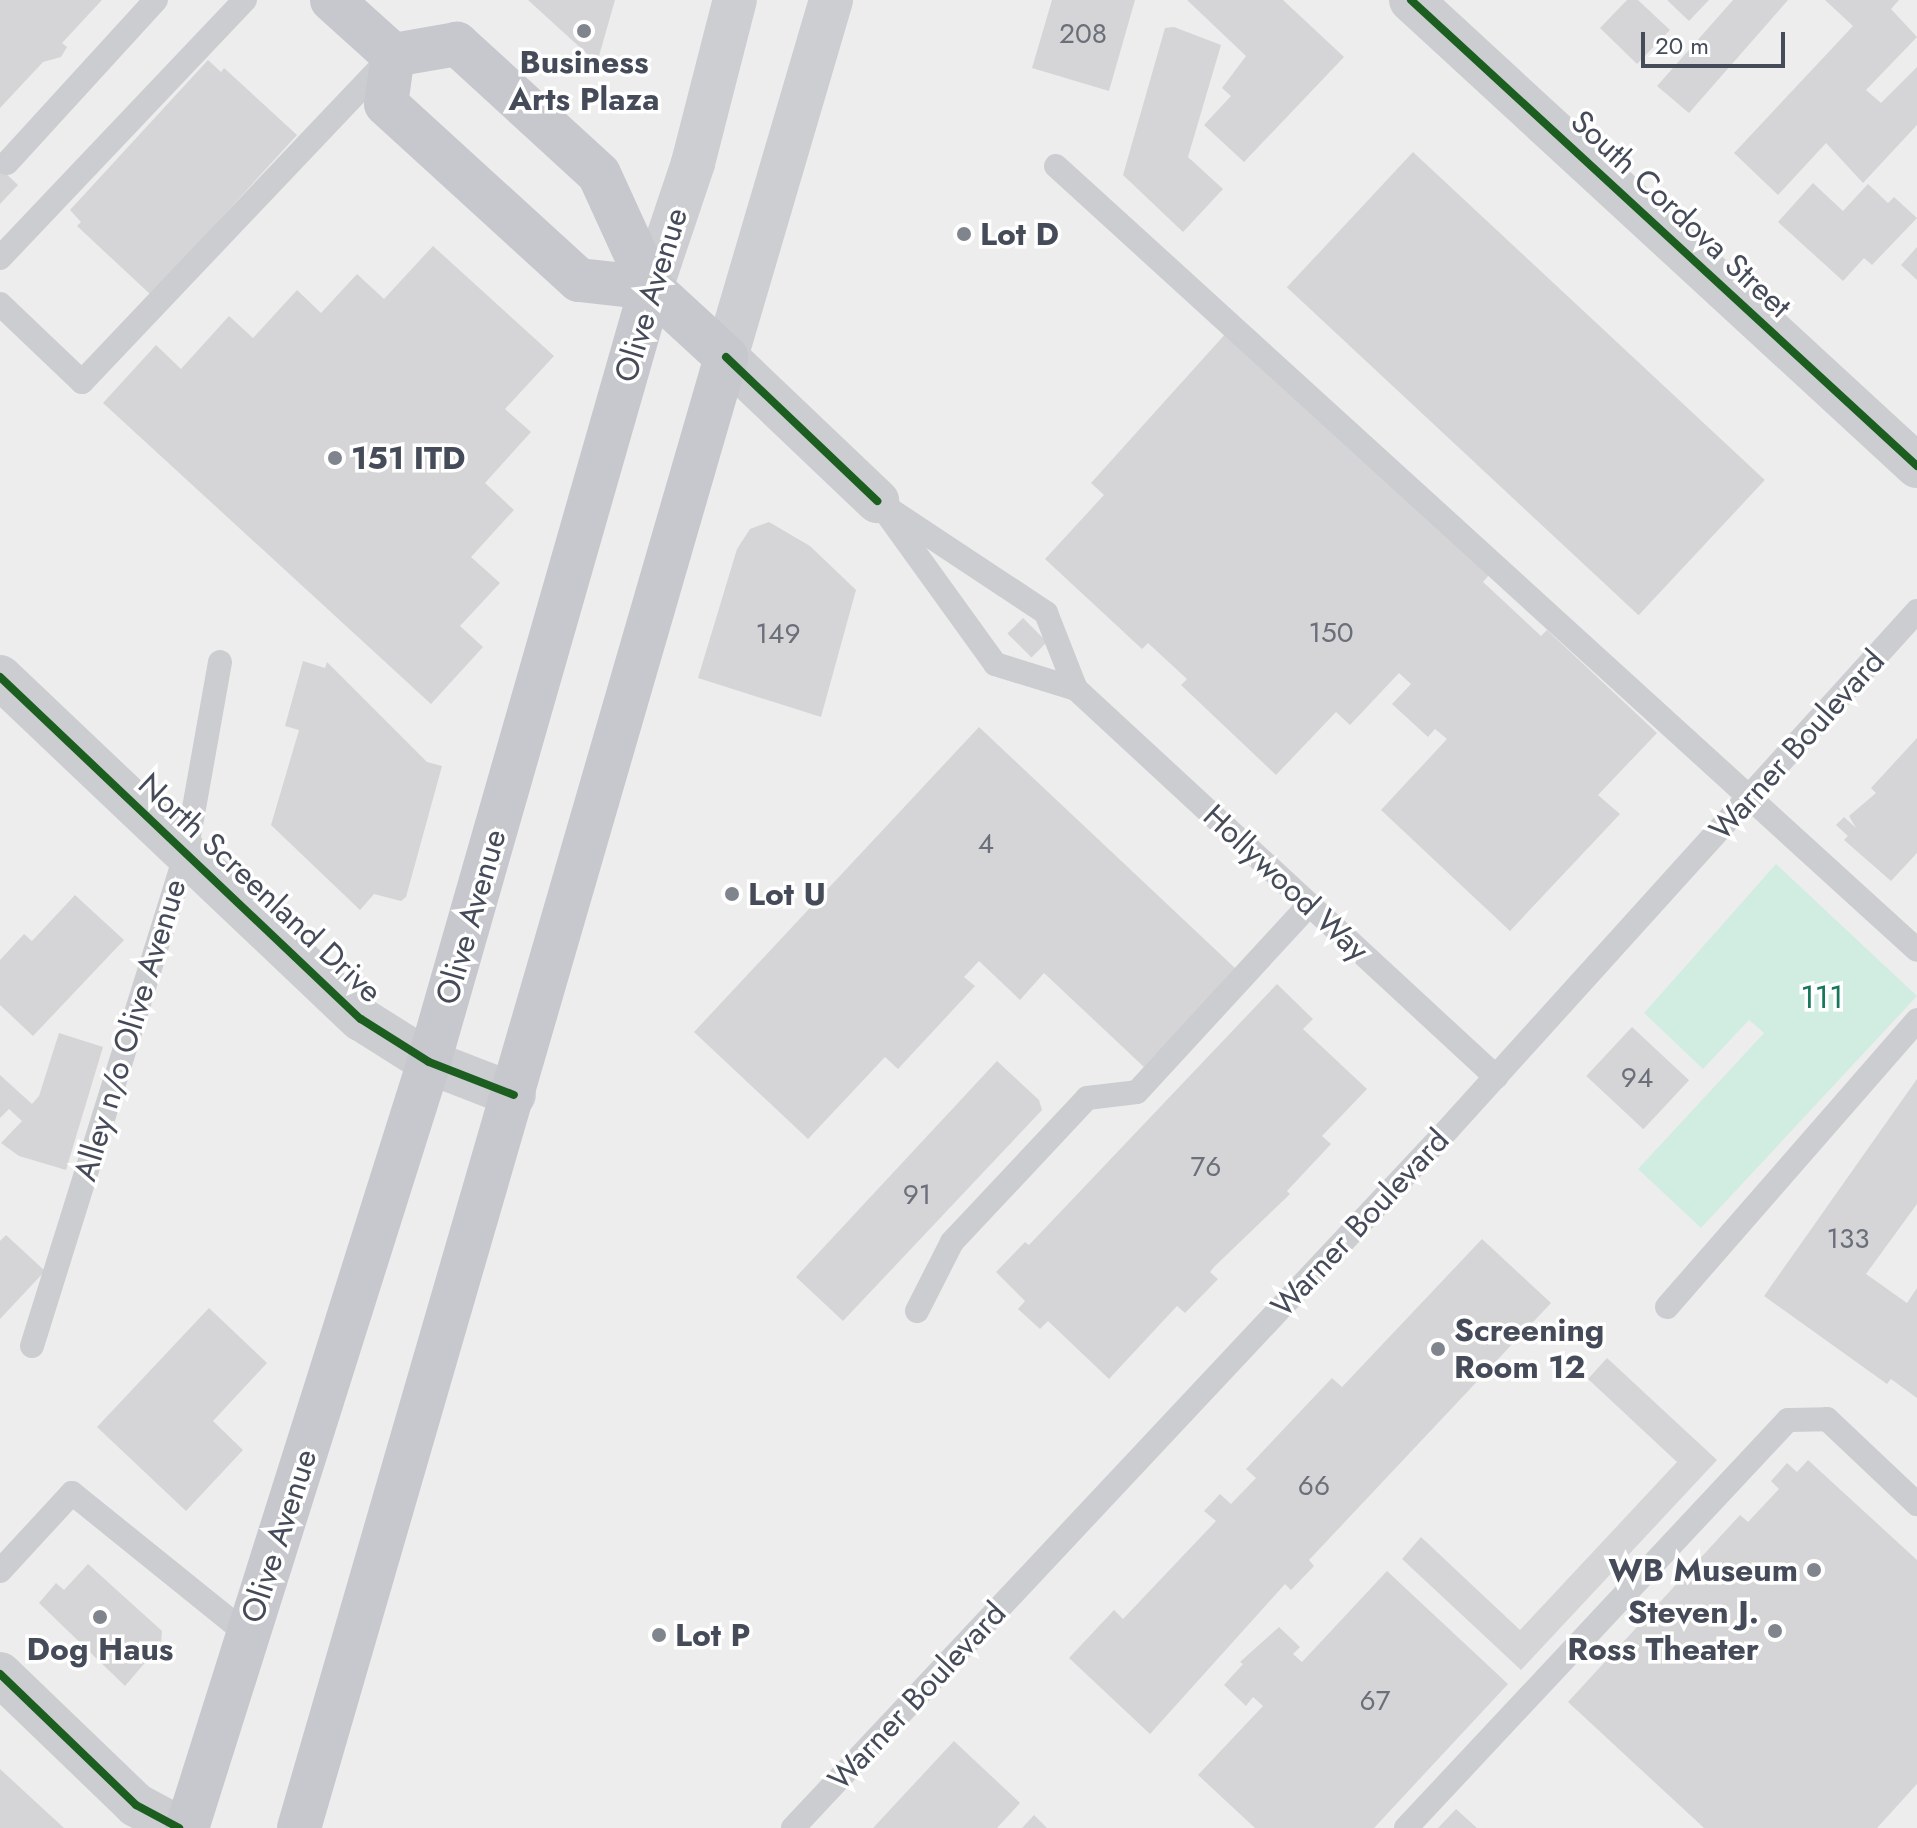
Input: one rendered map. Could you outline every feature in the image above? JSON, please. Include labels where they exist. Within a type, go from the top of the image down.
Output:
[{"type":"main road","points":[[332,0],[393,55]]},
{"type":"main road","name":"Olive Avenue","points":[[187,1828],[429,1062],[651,288],[693,163],[735,0]]},
{"type":"main road","points":[[299,1828],[831,0]]},
{"type":"main road","points":[[393,55],[457,44],[599,174],[651,288],[726,357]]},
{"type":"main road","points":[[393,55],[386,104],[579,280],[651,288]]},
{"type":"street","name":"South Cordova Street","points":[[1411,0],[1917,466]]},
{"type":"street","name":"Hollywood Way","points":[[726,357],[877,501]]},
{"type":"street","name":"North Screenland Drive","points":[[0,677],[361,1019],[429,1062],[514,1095]]},
{"type":"street","points":[[0,1674],[136,1805],[179,1828]]},
{"type":"lane","points":[[7,163],[156,0]]},
{"type":"lane","points":[[0,258],[245,0]]},
{"type":"lane","points":[[0,304],[82,382],[393,55]]},
{"type":"lane","points":[[1056,166],[1917,950]]},
{"type":"lane","name":"Hollywood Way","points":[[877,501],[995,664],[1076,689]]},
{"type":"lane","name":"Hollywood Way","points":[[877,501],[1046,613],[1076,689],[1496,1077]]},
{"type":"lane","name":"Warner Boulevard","points":[[793,1828],[1496,1077],[1917,611]]},
{"type":"lane","name":"Alley n/o Olive Avenue","points":[[32,1346],[186,853],[220,662]]},
{"type":"lane","points":[[917,1311],[952,1242],[1087,1098],[1137,1092],[1309,905]]},
{"type":"lane","points":[[1667,1307],[1917,1020]]},
{"type":"lane","points":[[1406,1828],[1788,1420],[1827,1419],[1917,1504]]},
{"type":"lane","points":[[0,1571],[72,1493],[248,1635]]},
{"type":"green space","name":"111","points":[[1776,864],[1917,996],[1701,1228],[1638,1169],[1764,1033],[1749,1020],[1703,1069],[1644,1013]]},
{"type":"building","points":[[0,0],[102,0],[62,43],[67,47],[61,57],[43,62],[0,108]]},
{"type":"building","name":"Business Arts Plaza","points":[[528,0],[615,0],[597,63]]},
{"type":"building","points":[[1052,0],[1135,0],[1109,91],[1032,68]]},
{"type":"building","points":[[1187,0],[1283,0],[1344,57],[1244,162],[1204,125],[1231,96],[1222,88],[1246,56]]},
{"type":"building","points":[[1627,0],[1638,0],[1670,30],[1637,64],[1600,28]]},
{"type":"building","points":[[1667,0],[1709,0],[1689,21]]},
{"type":"building","points":[[1733,0],[1788,0],[1689,113],[1657,86]]},
{"type":"building","points":[[1825,0],[1899,0],[1891,9],[1917,37],[1866,90],[1881,103],[1917,67],[1917,125],[1863,183],[1826,143],[1778,195],[1734,153],[1853,26]]},
{"type":"building","points":[[1174,27],[1221,45],[1188,157],[1223,189],[1183,232],[1123,175],[1165,28]]},
{"type":"building","points":[[208,60],[221,72],[224,68],[297,135],[151,295],[77,226],[81,222],[70,210]]},
{"type":"building","points":[[1413,152],[1765,480],[1639,615],[1287,287]]},
{"type":"building","points":[[0,168],[18,185],[0,204]]},
{"type":"building","points":[[1813,183],[1843,211],[1868,184],[1888,203],[1894,197],[1917,218],[1872,265],[1864,258],[1843,281],[1778,222]]},
{"type":"building","name":"151 ITD","points":[[433,246],[554,356],[505,409],[531,432],[485,483],[514,510],[471,557],[500,583],[460,626],[483,647],[431,704],[103,403],[156,345],[181,369],[229,316],[253,338],[297,290],[321,313],[357,274],[384,299]]},
{"type":"building","points":[[1917,247],[1917,280],[1901,265]]},
{"type":"building","points":[[1228,331],[1489,575],[1483,582],[1541,636],[1547,630],[1657,733],[1598,795],[1620,814],[1510,931],[1381,810],[1447,739],[1435,729],[1428,737],[1392,704],[1411,684],[1399,673],[1350,725],[1336,712],[1276,775],[1181,685],[1187,679],[1148,643],[1142,649],[1045,559],[1104,495],[1091,483]]},
{"type":"building","points":[[769,522],[810,546],[856,590],[821,717],[698,678],[737,549],[750,529]]},
{"type":"building","points":[[1023,618],[1047,642],[1031,658],[1007,634]]},
{"type":"building","points":[[303,661],[325,668],[327,662],[427,762],[442,766],[406,897],[401,901],[374,894],[360,910],[271,825],[299,730],[285,726]]},
{"type":"building","points":[[979,727],[1236,969],[1144,1067],[1044,973],[1020,1000],[979,961],[964,977],[975,986],[898,1069],[885,1057],[808,1139],[694,1032]]},
{"type":"building","points":[[1917,738],[1917,853],[1891,881],[1844,840],[1848,836],[1836,825],[1844,817],[1856,828],[1849,816],[1876,793],[1871,788]]},
{"type":"building","points":[[75,895],[124,940],[33,1036],[0,1005],[0,960],[24,934],[32,941]]},
{"type":"building","points":[[1277,984],[1313,1019],[1303,1029],[1367,1089],[1322,1136],[1331,1144],[1287,1191],[1290,1194],[1210,1272],[1218,1279],[1185,1313],[1177,1306],[1109,1379],[1048,1321],[1040,1329],[1018,1309],[1025,1301],[996,1272],[1025,1242],[1029,1245]]},
{"type":"building","points":[[1632,1027],[1689,1080],[1643,1129],[1586,1076]]},
{"type":"building","points":[[59,1033],[103,1047],[66,1170],[19,1156],[1,1143],[22,1121],[9,1109],[0,1118],[0,1075],[32,1104],[39,1096]]},
{"type":"building","points":[[997,1061],[1039,1100],[1042,1110],[843,1321],[796,1277]]},
{"type":"building","points":[[1917,1079],[1917,1204],[1866,1274],[1907,1303],[1917,1288],[1917,1398],[1891,1379],[1887,1384],[1764,1296]]},
{"type":"building","points":[[6,1235],[45,1271],[0,1319],[0,1241]]},
{"type":"building","points":[[1482,1239],[1551,1303],[1309,1560],[1314,1566],[1291,1590],[1285,1584],[1150,1734],[1069,1658],[1114,1610],[1123,1619],[1216,1521],[1204,1511],[1220,1494],[1231,1504],[1256,1478],[1246,1469],[1332,1378],[1342,1387]]},
{"type":"building","points":[[209,1308],[267,1363],[213,1421],[243,1450],[186,1511],[97,1427]]},
{"type":"building","points":[[1607,1358],[1717,1460],[1521,1670],[1402,1559],[1421,1537],[1520,1630],[1677,1462],[1588,1379]]},
{"type":"building","name":"Steven J. Ross Theater","points":[[1808,1460],[1917,1560],[1917,1784],[1877,1828],[1704,1828],[1568,1702],[1740,1515],[1748,1522],[1779,1489],[1771,1481],[1787,1463],[1797,1472]]},
{"type":"building","name":"Dog Haus","points":[[88,1564],[162,1631],[161,1644],[125,1686],[39,1603],[56,1583],[64,1590]]},
{"type":"building","points":[[1387,1571],[1508,1684],[1374,1828],[1255,1828],[1198,1775],[1263,1706],[1253,1697],[1246,1706],[1224,1685],[1243,1664],[1240,1662],[1279,1627],[1300,1647],[1293,1654],[1302,1662]]},
{"type":"building","points":[[954,1741],[1020,1803],[997,1828],[873,1828]]},
{"type":"building","points":[[0,1769],[64,1828],[0,1828]]},
{"type":"building","points":[[1456,1809],[1477,1828],[1438,1828]]},
{"type":"building","points":[[1034,1815],[1047,1828],[1022,1828]]},
{"type":"cycle path","points":[[1411,0],[1917,466]]},
{"type":"cycle path","points":[[726,357],[877,501]]},
{"type":"cycle path","points":[[0,677],[361,1019],[429,1062],[514,1095]]},
{"type":"cycle path","points":[[0,1674],[136,1805],[179,1828]]},
{"type":"place","name":"Business Arts Plaza","points":[[584,31]]},
{"type":"place","name":"Lot D","points":[[964,234]]},
{"type":"place","name":"151 ITD","points":[[335,458]]},
{"type":"place","name":"Lot U","points":[[732,894]]},
{"type":"place","name":"Screening Room 12","points":[[1438,1349]]},
{"type":"place","name":"WB Museum","points":[[1814,1570]]},
{"type":"place","name":"Dog Haus","points":[[100,1617]]},
{"type":"place","name":"Steven J. Ross Theater","points":[[1775,1631]]},
{"type":"place","name":"Lot P","points":[[659,1635]]}]
